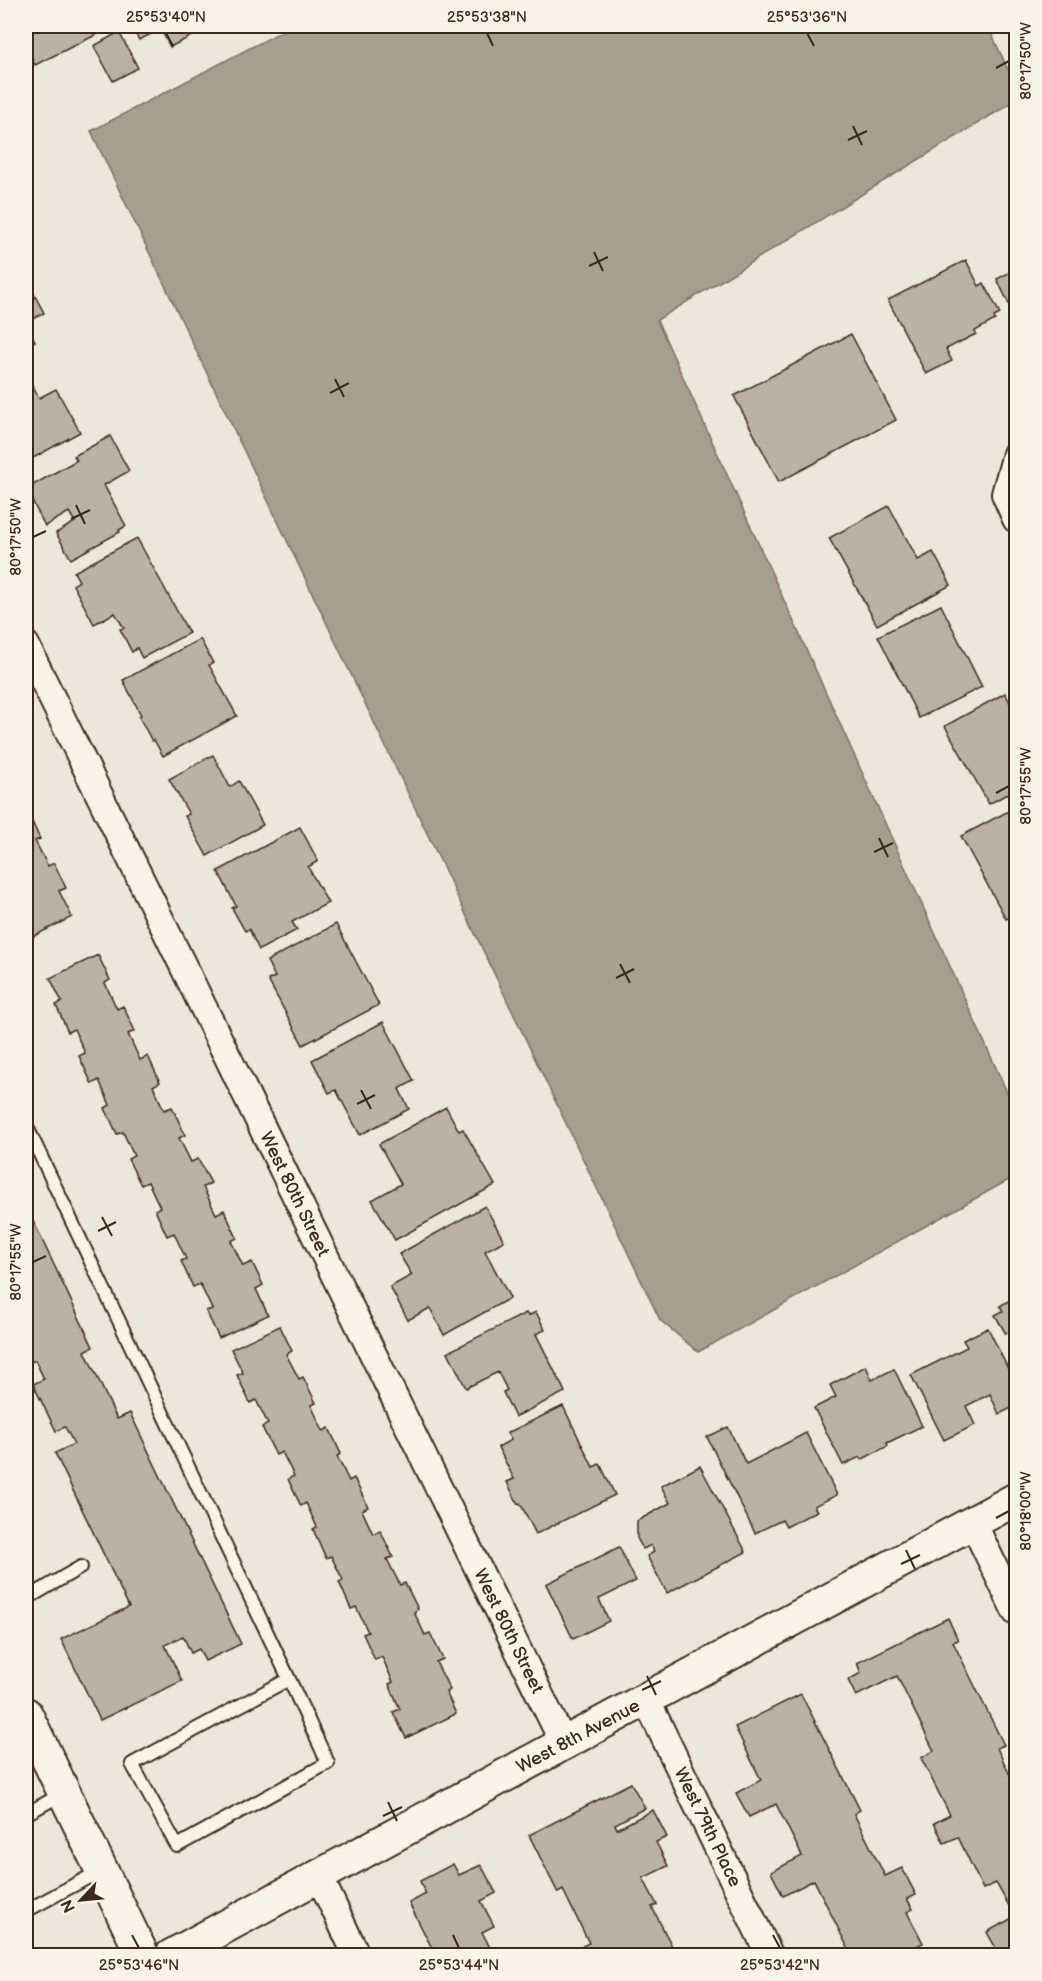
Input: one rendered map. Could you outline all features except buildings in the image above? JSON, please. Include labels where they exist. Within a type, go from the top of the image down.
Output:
[{"type":"street","points":[[1017,454],[1005,494],[1017,519]]},
{"type":"street","name":"West 80th Street","points":[[26,645],[564,1744]]},
{"type":"street","name":"West 8th Avenue","points":[[171,1956],[1017,1499]]},
{"type":"street","points":[[973,1523],[1017,1612]]},
{"type":"street","name":"West 79th Place","points":[[646,1699],[770,1956]]},
{"type":"street","points":[[26,1714],[143,1956]]},
{"type":"street","points":[[319,1876],[357,1956]]},
{"type":"lane","points":[[26,1125],[289,1679],[328,1763],[177,1846],[132,1764],[289,1679]]},
{"type":"lane","points":[[26,1599],[81,1567]]},
{"type":"lane","points":[[26,1814],[64,1793]]},
{"type":"lane","points":[[26,1911],[102,1871]]},
{"type":"shaded area","points":[[292,26],[988,26],[1016,87],[1016,100],[657,320],[1016,1112],[1016,1176],[698,1352],[660,1320],[91,131]]}]
